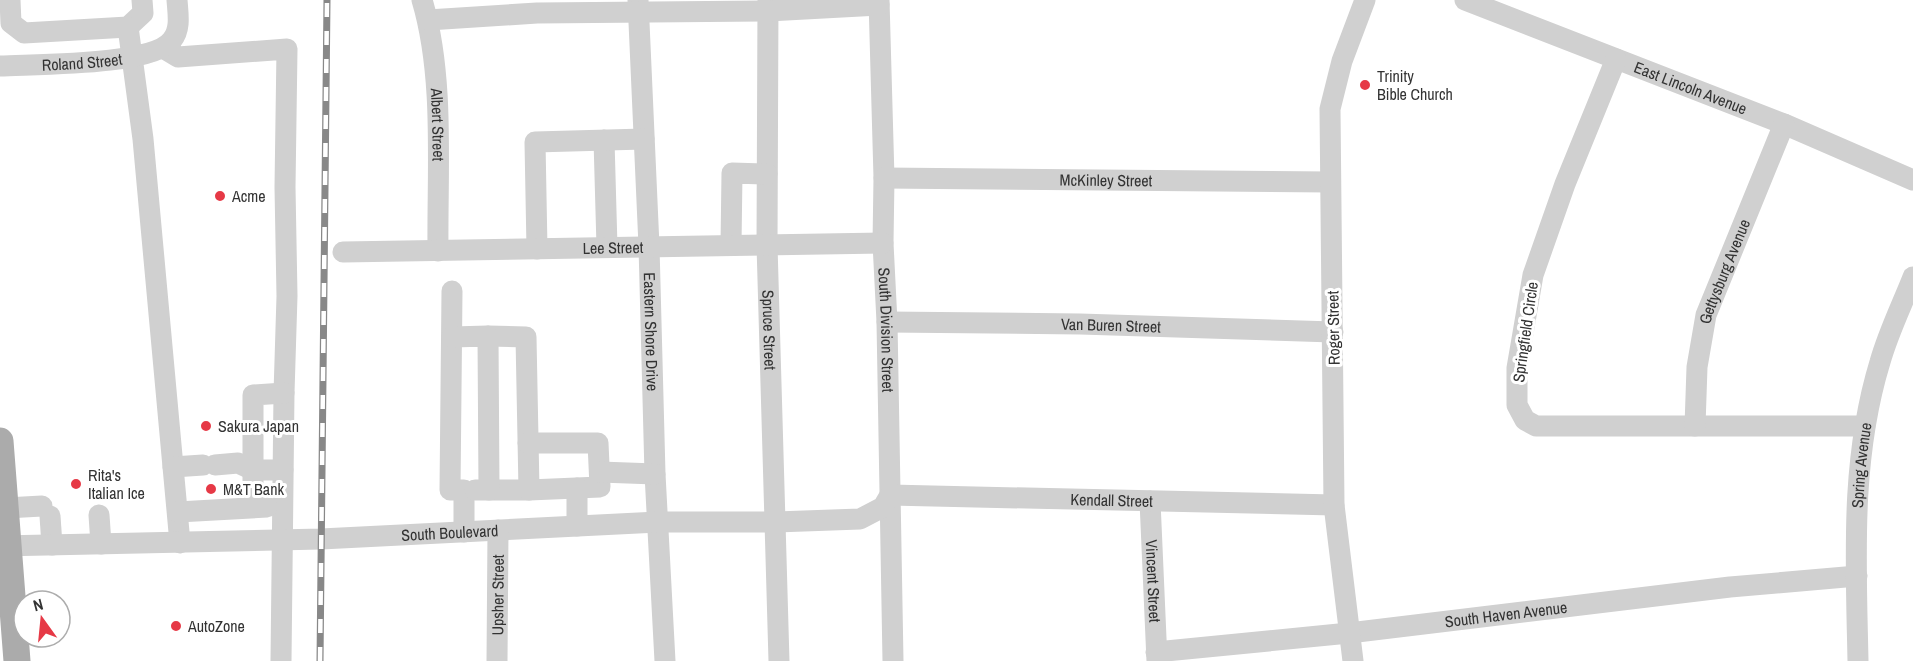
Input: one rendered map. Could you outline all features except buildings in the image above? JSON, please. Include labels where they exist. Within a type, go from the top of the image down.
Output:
[{"type":"main road","points":[[0,441],[6,508],[4,546],[17,661]]},
{"type":"street","points":[[10,0],[11,23],[24,33],[128,27],[143,13],[142,0]]},
{"type":"street","points":[[177,0],[179,25],[172,41],[163,48],[178,57],[287,49],[285,187],[287,296],[281,661]]},
{"type":"street","name":"Roger Street","points":[[1353,661],[1334,505],[1330,109],[1342,61],[1365,0]]},
{"type":"street","name":"East Lincoln Avenue","points":[[1465,0],[1784,124],[1913,180]]},
{"type":"street","points":[[424,10],[536,6],[879,2]]},
{"type":"street","name":"South Division Street","points":[[879,2],[893,661]]},
{"type":"street","name":"Spruce Street","points":[[768,5],[766,245],[779,661]]},
{"type":"street","name":"Eastern Shore Drive","points":[[638,6],[650,246],[655,474],[665,661]]},
{"type":"street","name":"Albert Street","points":[[424,10],[436,83],[438,251]]},
{"type":"street","points":[[128,27],[142,139],[180,543]]},
{"type":"street","name":"Roland Street","points":[[0,66],[119,60],[163,48]]},
{"type":"street","name":"Springfield Circle","points":[[1616,59],[1565,184],[1533,275],[1517,368],[1517,405],[1525,420],[1536,426],[1865,426]]},
{"type":"street","name":"Gettysburg Avenue","points":[[1695,426],[1697,367],[1706,315],[1784,124]]},
{"type":"street","points":[[537,249],[535,142],[644,139]]},
{"type":"street","points":[[604,140],[607,247]]},
{"type":"street","points":[[730,246],[732,173],[767,174]]},
{"type":"street","name":"McKinley Street","points":[[884,178],[1330,182]]},
{"type":"street","name":"Lee Street","points":[[343,252],[883,243]]},
{"type":"street","name":"Spring Avenue","points":[[1858,661],[1858,475],[1865,426],[1880,361],[1913,277]]},
{"type":"street","points":[[452,291],[450,490],[600,487],[598,443],[528,443]]},
{"type":"street","name":"Van Buren Street","points":[[887,322],[1080,324],[1333,332]]},
{"type":"street","points":[[488,336],[489,490]]},
{"type":"street","points":[[452,337],[526,337],[529,490]]},
{"type":"street","points":[[253,507],[253,395],[284,393]]},
{"type":"street","points":[[173,467],[238,463],[253,470],[283,470]]},
{"type":"street","points":[[600,472],[655,474]]},
{"type":"street","points":[[576,488],[577,526]]},
{"type":"street","points":[[464,490],[464,532]]},
{"type":"street","name":"South Boulevard","points":[[4,546],[180,543],[658,522],[860,519],[883,507],[890,495]]},
{"type":"street","name":"Kendall Street","points":[[890,495],[1334,505]]},
{"type":"street","name":"Vincent Street","points":[[1150,501],[1156,656]]},
{"type":"street","points":[[178,512],[282,506]]},
{"type":"street","points":[[6,508],[46,511],[52,545]]},
{"type":"street","points":[[99,515],[101,544]]},
{"type":"street","name":"Upsher Street","points":[[497,661],[498,530]]},
{"type":"street","name":"South Haven Avenue","points":[[1156,656],[1730,586],[1857,576]]},
{"type":"railway","points":[[320,661],[327,0]]},
{"type":"place","name":"Trinity Bible Church","points":[[1365,85]]},
{"type":"place","name":"Acme","points":[[220,196]]},
{"type":"place","name":"Sakura Japan","points":[[206,426]]},
{"type":"place","name":"Rita's Italian Ice","points":[[76,484]]},
{"type":"place","name":"M&T Bank","points":[[211,489]]},
{"type":"place","name":"AutoZone","points":[[176,626]]}]
